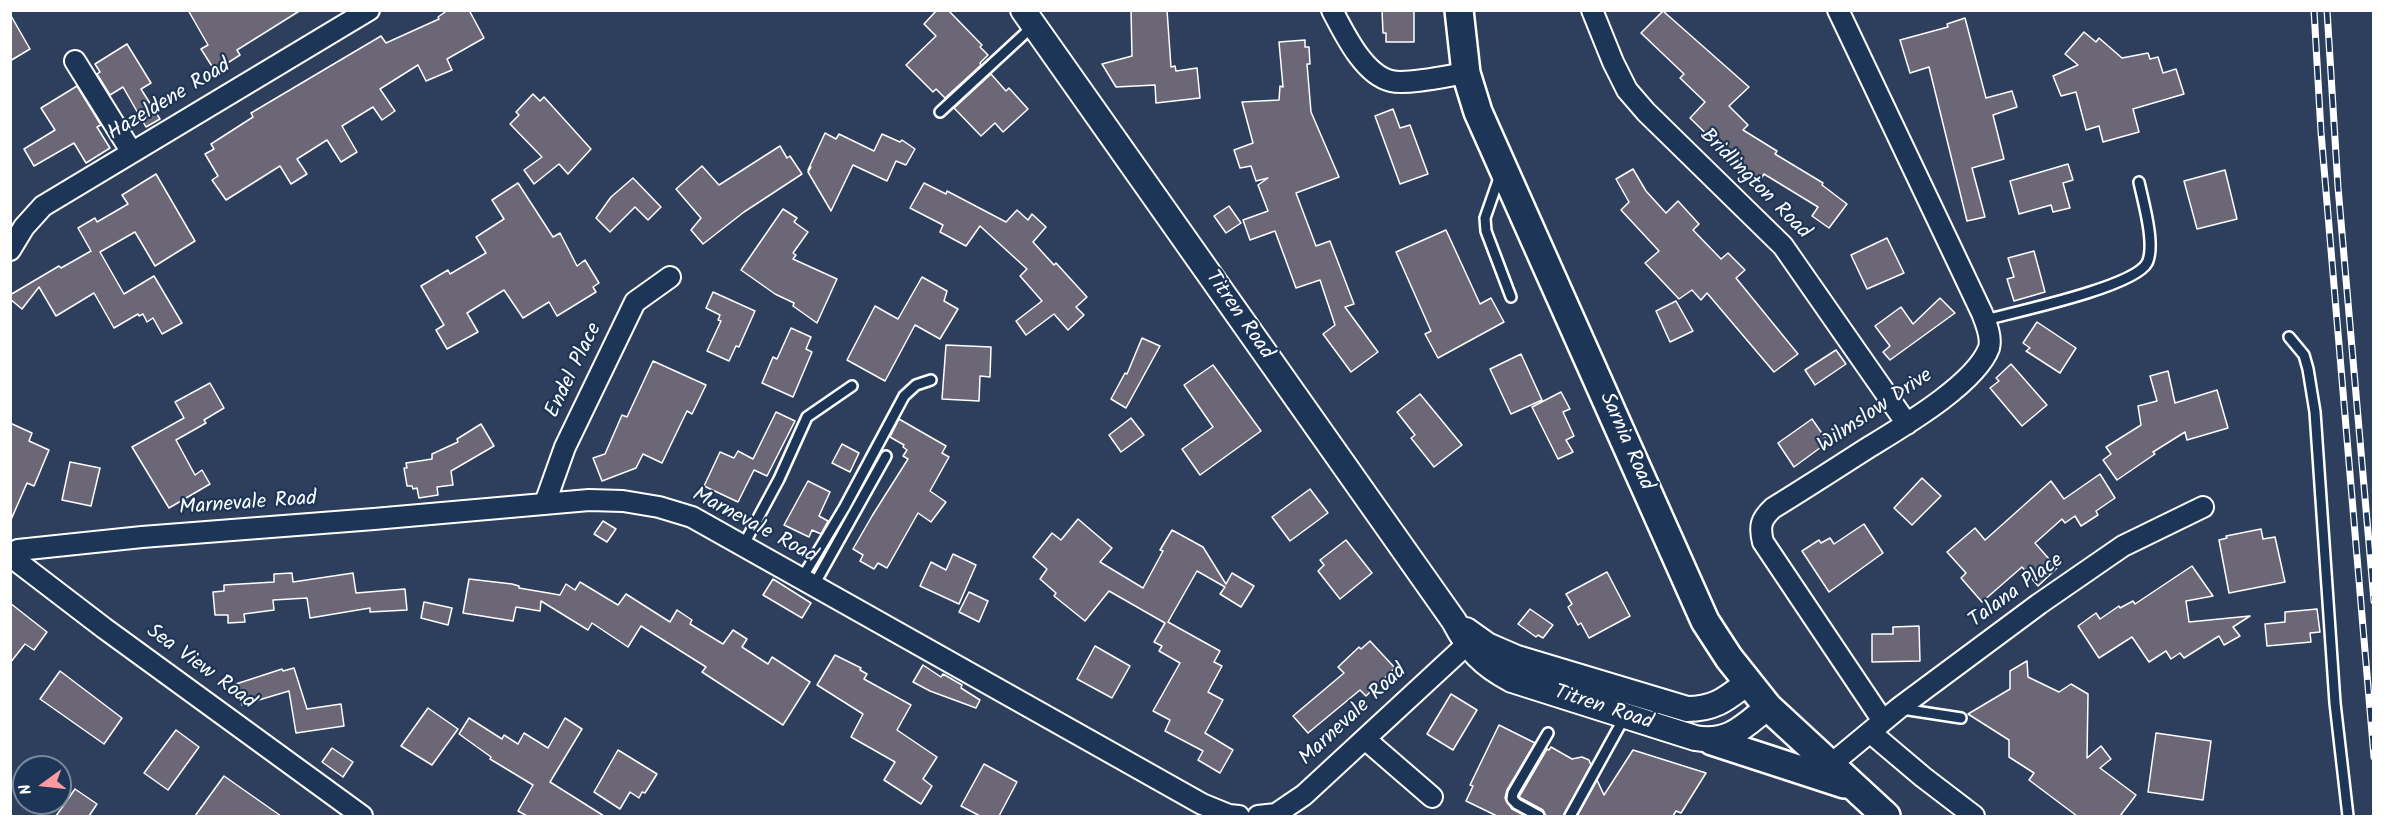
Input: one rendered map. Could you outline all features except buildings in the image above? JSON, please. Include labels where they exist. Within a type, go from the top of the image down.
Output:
[{"type":"main road","name":"Sarnia Road","points":[[1459,10],[1466,73],[1478,112],[1705,621],[1747,683],[1768,707],[1829,766],[1886,816]]},
{"type":"main road","points":[[1712,741],[1851,786]]},
{"type":"street","name":"Hazeldene Road","points":[[10,250],[24,227],[43,206],[369,10]]},
{"type":"street","points":[[1332,10],[1351,45],[1378,75],[1391,81],[1410,81],[1466,73]]},
{"type":"street","name":"Bridlington Road","points":[[1592,10],[1627,90],[1646,112],[1783,246],[1906,424]]},
{"type":"street","name":"Wilmslow Drive","points":[[1838,10],[1985,320],[1990,345],[1984,358],[1972,373],[1937,403],[1773,508],[1762,518],[1760,529],[1763,542],[1877,727]]},
{"type":"street","name":"Titren Road","points":[[1028,18],[1487,665],[1512,680],[1695,738],[1712,741]]},
{"type":"street","points":[[75,61],[131,151]]},
{"type":"street","name":"Endel Place","points":[[545,503],[565,447],[635,302],[670,277]]},
{"type":"street","name":"Marnevale Road","points":[[10,556],[18,550],[142,537],[545,503],[589,500],[623,501],[659,507],[692,518],[1202,804],[1229,815],[1239,816]]},
{"type":"street","name":"Talana Place","points":[[1829,766],[1899,708],[2038,604],[2123,546],[2203,507]]},
{"type":"street","name":"Sea View Road","points":[[10,556],[362,816]]},
{"type":"street","name":"Titren Road","points":[[1471,641],[1517,658],[1687,709],[1703,709],[1721,702],[1747,683]]},
{"type":"street","name":"Marnevale Road","points":[[1270,816],[1304,795],[1471,641]]},
{"type":"street","points":[[1712,741],[1730,736],[1768,707]]},
{"type":"street","points":[[1877,727],[1923,777],[1974,816]]},
{"type":"street","points":[[1365,739],[1432,797]]},
{"type":"lane","points":[[940,112],[1028,18]]},
{"type":"lane","points":[[1503,169],[1485,218],[1486,231],[1511,297]]},
{"type":"lane","points":[[1985,320],[2112,285],[2141,270],[2148,262],[2151,247],[2139,182]]},
{"type":"lane","points":[[2289,337],[2304,355],[2314,412],[2335,703],[2348,816]]},
{"type":"lane","points":[[808,582],[844,508],[904,396],[916,385],[932,380]]},
{"type":"lane","points":[[743,546],[779,479],[807,417],[852,386]]},
{"type":"lane","points":[[808,582],[886,456]]},
{"type":"lane","points":[[1899,708],[1961,718]]},
{"type":"lane","points":[[1570,816],[1625,716]]},
{"type":"lane","points":[[1539,816],[1512,800],[1513,793],[1548,733]]},
{"type":"railway","points":[[2314,10],[2321,132],[2374,757]]},
{"type":"railway","points":[[2327,10],[2338,187],[2374,601]]}]
